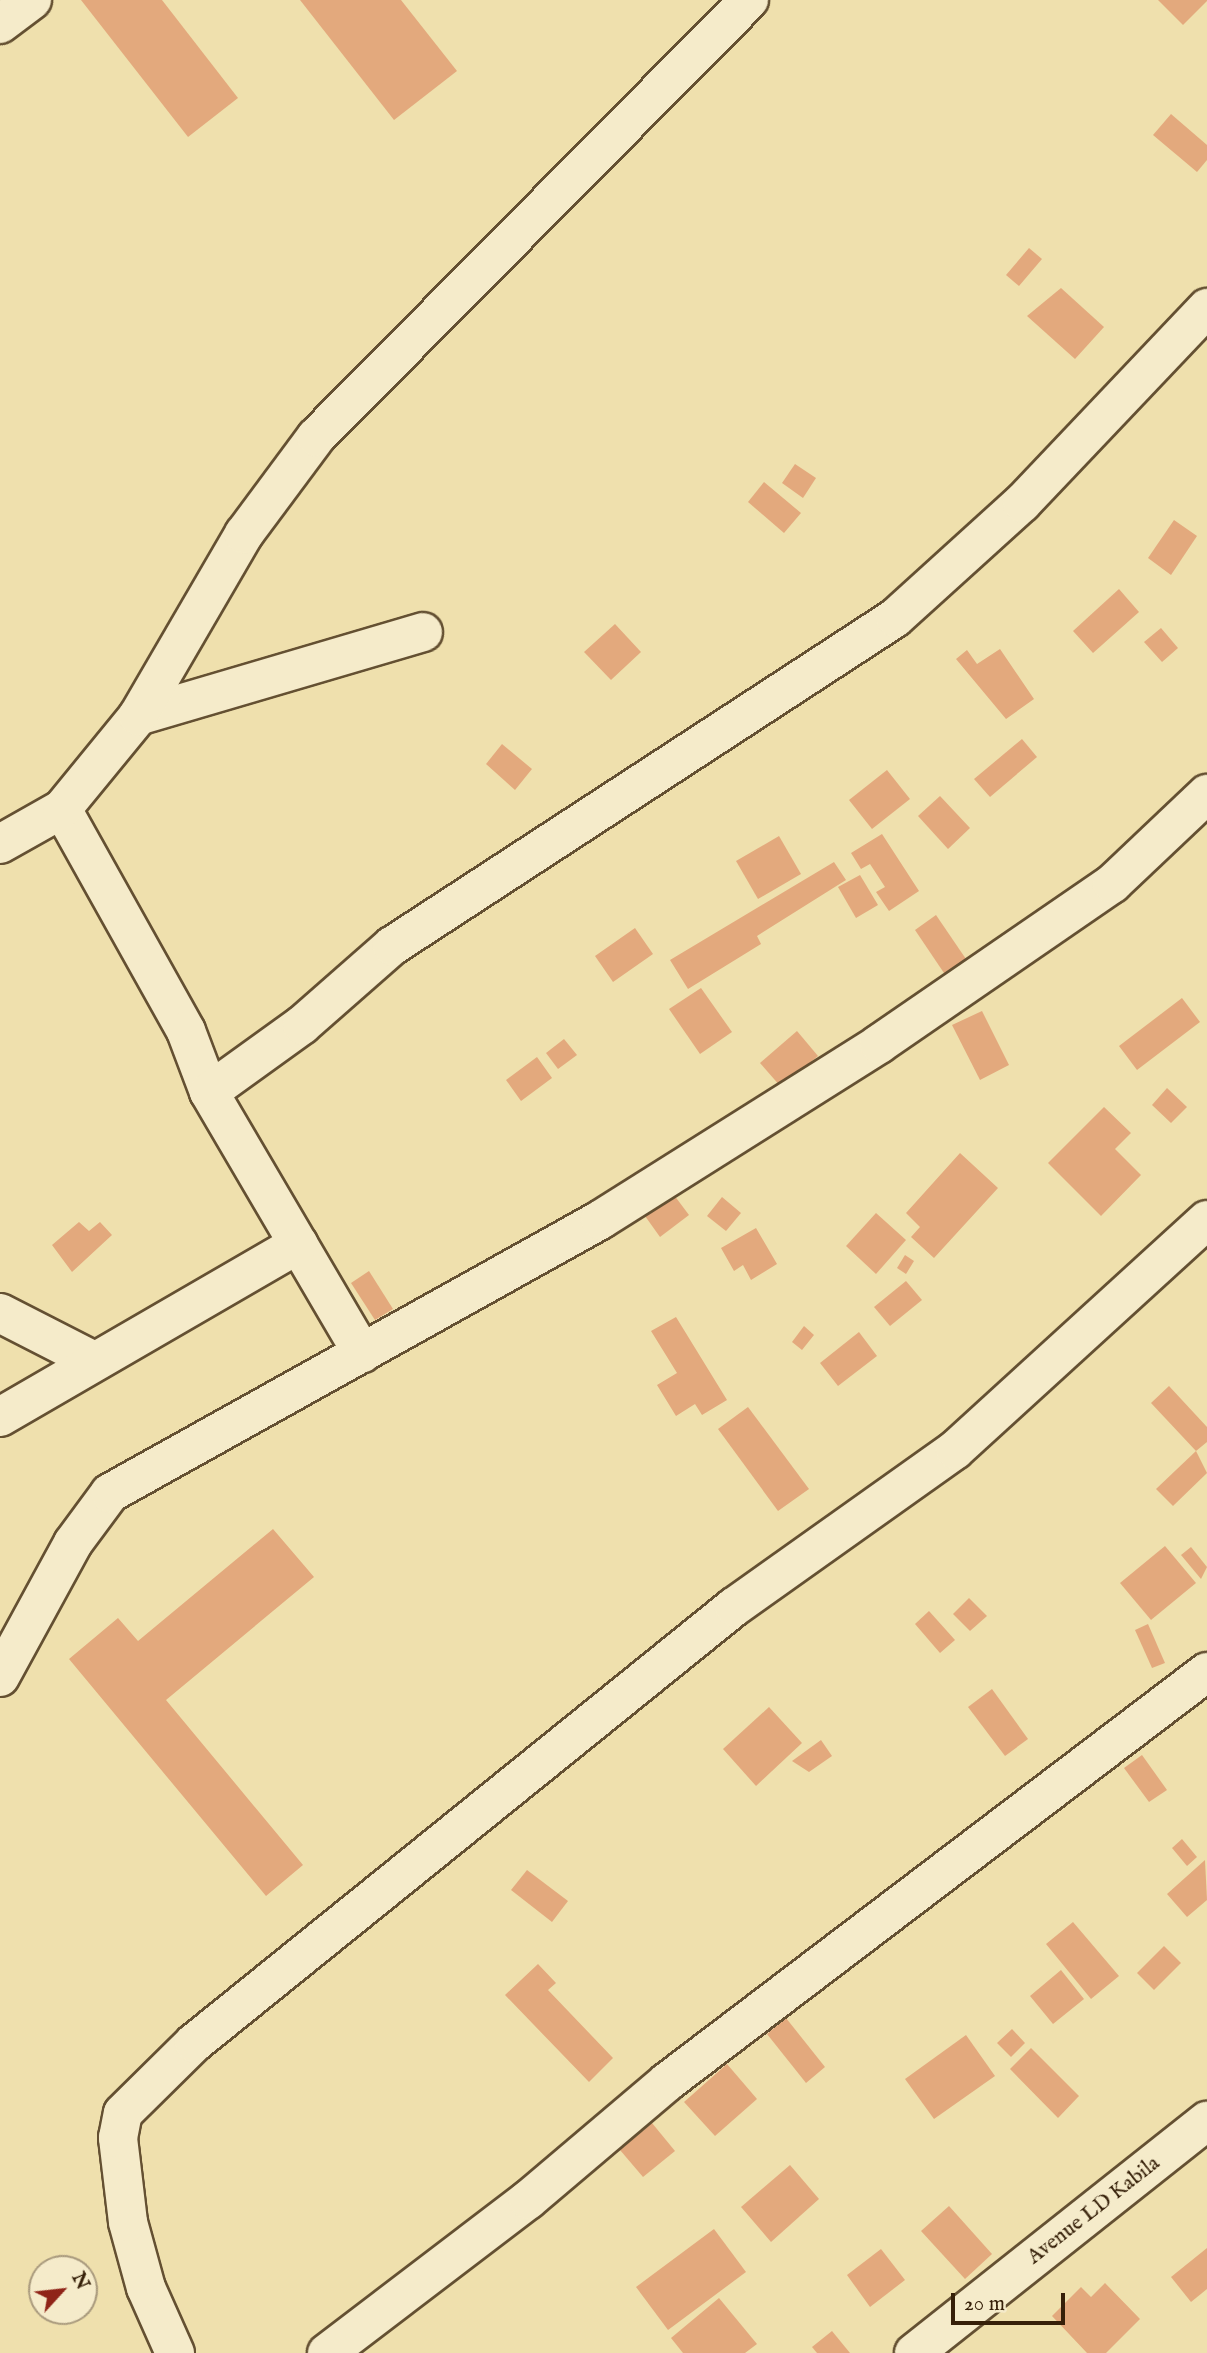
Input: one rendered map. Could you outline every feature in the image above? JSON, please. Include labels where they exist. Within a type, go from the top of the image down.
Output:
[{"type":"street","points":[[0,24],[33,0]]},
{"type":"street","points":[[0,844],[62,809],[138,716],[244,534],[316,437],[749,0]]},
{"type":"street","points":[[209,1091],[302,1025],[392,946],[895,618],[1022,503],[1207,308]]},
{"type":"street","points":[[138,716],[423,632]]},
{"type":"street","points":[[0,1677],[73,1543],[110,1493],[600,1220],[967,987],[1112,884],[1207,794]]},
{"type":"street","points":[[62,809],[186,1031],[209,1091],[362,1353]]},
{"type":"street","points":[[175,2353],[146,2288],[128,2222],[118,2138],[123,2113],[194,2043],[734,1607],[956,1450],[1207,1220]]},
{"type":"street","points":[[0,1417],[299,1244]]},
{"type":"street","points":[[0,1313],[94,1361]]},
{"type":"street","points":[[327,2353],[528,2200],[667,2082],[1207,1672]]},
{"type":"street","name":"Avenue LD Kabila","points":[[914,2353],[1201,2137]]},
{"type":"building","points":[[81,0],[162,0],[238,98],[188,137]]},
{"type":"building","points":[[300,0],[401,0],[457,71],[394,120]]},
{"type":"building","points":[[1158,0],[1207,0],[1207,1],[1183,25]]},
{"type":"building","points":[[1171,114],[1207,145],[1207,160],[1197,172],[1153,135]]},
{"type":"building","points":[[1029,248],[1042,259],[1019,286],[1006,275]]},
{"type":"building","points":[[1061,288],[1104,327],[1075,359],[1027,316]]},
{"type":"building","points":[[795,464],[816,478],[803,498],[782,483]]},
{"type":"building","points":[[764,482],[801,513],[784,533],[748,502]]},
{"type":"building","points":[[1174,520],[1197,536],[1171,575],[1148,558]]},
{"type":"building","points":[[1119,589],[1139,612],[1093,653],[1073,631]]},
{"type":"building","points":[[615,624],[641,652],[611,680],[584,652]]},
{"type":"building","points":[[1161,628],[1178,648],[1162,662],[1144,642]]},
{"type":"building","points":[[1000,649],[1034,699],[1006,719],[956,659],[967,650],[977,664]]},
{"type":"building","points":[[1022,739],[1037,757],[990,797],[974,779]]},
{"type":"building","points":[[502,744],[532,769],[515,790],[486,764]]},
{"type":"building","points":[[887,770],[910,799],[872,829],[849,800]]},
{"type":"building","points":[[940,796],[970,828],[948,849],[918,816]]},
{"type":"building","points":[[882,834],[919,891],[889,911],[876,892],[885,887],[870,864],[861,869],[851,853]]},
{"type":"building","points":[[779,836],[801,874],[758,899],[736,861]]},
{"type":"building","points":[[834,862],[846,880],[757,936],[761,944],[688,989],[670,960]]},
{"type":"building","points":[[860,875],[878,905],[856,918],[838,887]]},
{"type":"building","points":[[936,915],[968,962],[946,976],[915,930]]},
{"type":"building","points":[[635,928],[653,954],[613,982],[595,956]]},
{"type":"building","points":[[701,988],[732,1032],[700,1054],[669,1009]]},
{"type":"building","points":[[1182,998],[1200,1022],[1137,1070],[1119,1046]]},
{"type":"building","points":[[982,1011],[1009,1065],[980,1080],[952,1025]]},
{"type":"building","points":[[797,1031],[818,1056],[781,1087],[760,1063]]},
{"type":"building","points":[[564,1039],[577,1055],[558,1069],[546,1053]]},
{"type":"building","points":[[537,1057],[552,1078],[521,1101],[506,1080]]},
{"type":"building","points":[[1167,1088],[1187,1107],[1171,1123],[1152,1105]]},
{"type":"building","points":[[1104,1107],[1131,1133],[1115,1149],[1141,1175],[1101,1216],[1048,1163]]},
{"type":"building","points":[[960,1153],[998,1188],[934,1258],[911,1237],[920,1227],[906,1213]]},
{"type":"building","points":[[674,1195],[689,1215],[660,1237],[645,1216]]},
{"type":"building","points":[[722,1197],[741,1213],[726,1231],[707,1216]]},
{"type":"building","points":[[876,1213],[906,1240],[876,1274],[846,1246]]},
{"type":"building","points":[[79,1222],[89,1231],[100,1222],[112,1235],[72,1272],[52,1245]]},
{"type":"building","points":[[756,1228],[777,1264],[751,1280],[743,1265],[734,1271],[721,1248]]},
{"type":"building","points":[[905,1255],[914,1261],[906,1274],[897,1268]]},
{"type":"building","points":[[369,1271],[393,1309],[375,1320],[351,1283]]},
{"type":"building","points":[[906,1281],[922,1300],[890,1326],[874,1307]]},
{"type":"building","points":[[676,1317],[727,1400],[702,1415],[695,1404],[676,1416],[657,1385],[677,1373],[651,1331]]},
{"type":"building","points":[[804,1326],[814,1335],[802,1350],[792,1342]]},
{"type":"building","points":[[859,1332],[877,1356],[838,1386],[820,1363]]},
{"type":"building","points":[[1169,1386],[1207,1427],[1207,1442],[1196,1451],[1151,1403]]},
{"type":"building","points":[[748,1407],[809,1489],[778,1511],[718,1429]]},
{"type":"building","points":[[1196,1451],[1207,1473],[1173,1506],[1156,1489]]},
{"type":"building","points":[[273,1529],[314,1577],[166,1700],[303,1865],[266,1896],[69,1659],[118,1618],[138,1641]]},
{"type":"building","points":[[1165,1546],[1196,1583],[1151,1620],[1120,1583]]},
{"type":"building","points":[[1191,1547],[1207,1567],[1201,1579],[1181,1555]]},
{"type":"building","points":[[969,1598],[987,1616],[970,1631],[953,1614]]},
{"type":"building","points":[[929,1611],[955,1640],[940,1653],[915,1624]]},
{"type":"building","points":[[1148,1624],[1165,1663],[1152,1668],[1135,1630]]},
{"type":"building","points":[[992,1689],[1028,1739],[1005,1756],[968,1707]]},
{"type":"building","points":[[769,1707],[802,1743],[756,1786],[723,1749]]},
{"type":"building","points":[[821,1740],[832,1756],[809,1772],[792,1761]]},
{"type":"building","points":[[1142,1755],[1167,1790],[1149,1802],[1124,1768]]},
{"type":"building","points":[[1182,1839],[1197,1857],[1187,1866],[1172,1848]]},
{"type":"building","points":[[1205,1860],[1207,1900],[1187,1917],[1167,1894]]},
{"type":"building","points":[[527,1870],[568,1901],[552,1922],[511,1890]]},
{"type":"building","points":[[1073,1922],[1119,1976],[1091,1999],[1046,1944]]},
{"type":"building","points":[[1164,1946],[1181,1963],[1154,1990],[1137,1973]]},
{"type":"building","points":[[538,1964],[556,1983],[548,1990],[613,2058],[589,2082],[505,1995]]},
{"type":"building","points":[[1061,1970],[1084,1999],[1053,2024],[1030,1996]]},
{"type":"building","points":[[786,2018],[825,2067],[806,2083],[767,2034]]},
{"type":"building","points":[[1012,2029],[1025,2043],[1011,2057],[997,2043]]},
{"type":"building","points":[[966,2035],[995,2076],[934,2119],[905,2079]]},
{"type":"building","points":[[1031,2048],[1079,2096],[1058,2118],[1010,2069]]},
{"type":"building","points":[[727,2064],[757,2099],[715,2136],[684,2102]]},
{"type":"building","points":[[652,2123],[675,2151],[643,2177],[620,2150]]},
{"type":"building","points":[[790,2165],[819,2199],[771,2242],[741,2207]]},
{"type":"building","points":[[949,2206],[992,2254],[965,2279],[921,2231]]},
{"type":"building","points":[[714,2229],[746,2272],[668,2330],[636,2287]]},
{"type":"building","points":[[1207,2248],[1207,2289],[1191,2302],[1171,2277]]},
{"type":"building","points":[[881,2249],[905,2280],[870,2307],[847,2275]]},
{"type":"building","points":[[1105,2283],[1140,2319],[1106,2353],[1087,2353],[1052,2316],[1081,2287],[1091,2297]]},
{"type":"building","points":[[719,2298],[757,2344],[745,2353],[683,2353],[671,2338]]},
{"type":"building","points":[[832,2331],[850,2353],[817,2353],[812,2347]]}]
